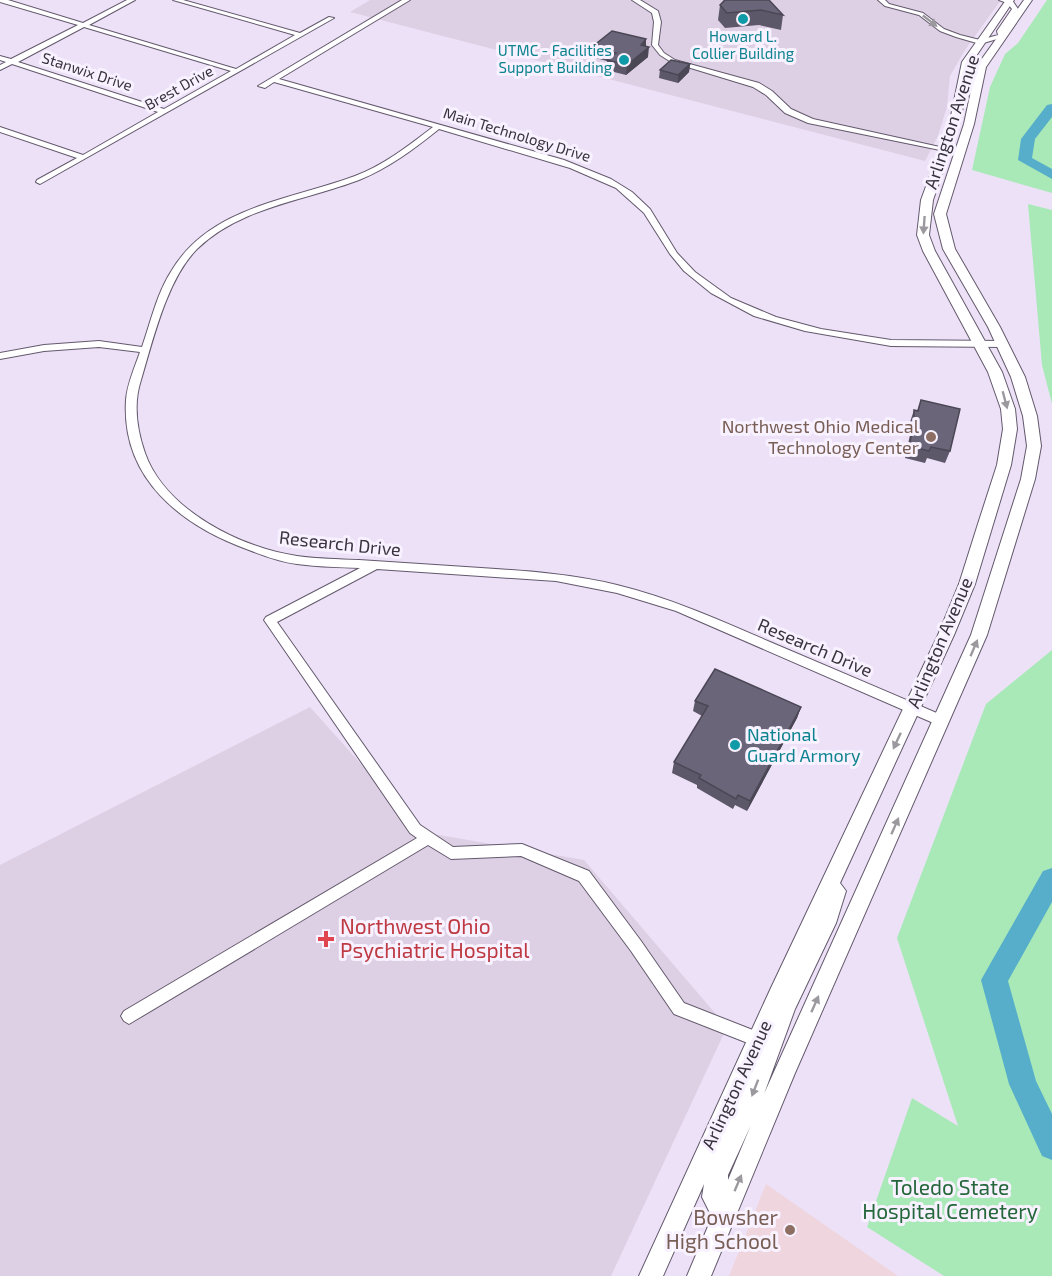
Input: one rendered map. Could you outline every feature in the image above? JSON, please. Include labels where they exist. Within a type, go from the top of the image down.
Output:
[{"type":"street","points":[[1,0],[237,71]]},
{"type":"street","points":[[0,68],[132,0]]},
{"type":"street","points":[[176,0],[301,35]]},
{"type":"street","points":[[262,86],[407,0]]},
{"type":"street","points":[[635,0],[651,8],[658,15],[655,45],[666,57],[687,66],[754,84],[799,116],[845,130],[951,153],[935,198],[940,214]]},
{"type":"street","points":[[881,0],[887,5],[921,14],[947,33],[980,42],[1002,36],[1000,31],[1015,9],[1007,0]]},
{"type":"street","name":"Arlington Avenue","points":[[651,1276],[967,584],[1008,446],[1010,429],[1003,390],[979,340],[929,251],[923,235],[927,200],[955,121],[967,62],[1007,0]]},
{"type":"street","name":"Arlington Avenue","points":[[699,1276],[787,1066],[942,721],[990,606],[1025,488],[1034,446],[1030,416],[1018,377],[949,249],[940,214],[944,196],[963,145],[981,67],[1028,0]]},
{"type":"street","name":"Brest Drive","points":[[40,182],[331,18]]},
{"type":"street","name":"Stanwix Drive","points":[[0,58],[165,112]]},
{"type":"street","name":"Main Technology Drive","points":[[275,78],[573,166],[614,184],[633,197],[647,211],[673,253],[687,269],[711,289],[742,307],[801,328],[838,335],[876,338],[891,343],[1000,340]]},
{"type":"street","name":"Research Drive","points":[[439,126],[405,153],[378,168],[349,180],[265,205],[227,223],[190,251],[170,277],[131,400],[132,434],[142,464],[160,492],[173,505],[211,531],[264,552],[296,560],[556,577],[650,597],[942,721]]},
{"type":"street","points":[[0,129],[82,158]]},
{"type":"street","points":[[0,356],[44,348],[99,344],[146,350]]},
{"type":"street","points":[[375,566],[270,620],[415,829],[451,853],[522,850],[584,876],[636,945],[678,1009],[758,1038]]},
{"type":"street","points":[[129,1016],[428,838]]},
{"type":"street","points":[[724,1215],[714,1197],[717,1174],[751,1100],[786,1005],[826,923],[851,838]]},
{"type":"shaded area","points":[[370,0],[1001,0],[965,50],[950,76],[947,107],[938,136],[925,161],[350,12]]},
{"type":"shaded area","name":"Northwest Ohio Psychiatric Hospital","points":[[310,707],[422,832],[584,860],[727,1027],[611,1276],[0,1276],[0,865]]},
{"type":"shaded area","name":"Bowsher High School","points":[[766,1184],[898,1276],[729,1276]]},
{"type":"green space","points":[[1047,0],[1052,0],[1052,193],[972,170],[990,87],[1005,54],[1018,43]]},
{"type":"green space","points":[[1028,204],[1052,210],[1052,404],[1042,365]]},
{"type":"green space","name":"Toledo State Hospital Cemetery","points":[[1052,650],[1052,1276],[944,1276],[867,1227],[912,1098],[958,1126],[897,938],[986,704]]},
{"type":"building","points":[[725,0],[769,0],[783,15],[761,10],[727,13],[720,5]]},
{"type":"building","points":[[612,31],[646,39],[641,45],[649,47],[627,65],[607,60],[616,53],[592,47]]},
{"type":"building","points":[[671,60],[690,64],[678,75],[660,70]]},
{"type":"building","name":"Northwest Ohio Medical Technology Center","points":[[921,400],[960,409],[950,451],[931,447],[929,451],[909,446],[914,424],[914,410],[918,411]]},
{"type":"building","name":"National Guard Armory","points":[[715,669],[801,707],[750,801],[738,795],[736,799],[699,778],[701,775],[674,762],[708,706],[695,701]]},
{"type":"waterway","points":[[1052,108],[1028,139],[1025,160],[1052,175]]},
{"type":"waterway","points":[[1052,879],[994,980],[1023,1084],[1052,1146]]},
{"type":"place","name":"Howard L. Collier Building","points":[[743,19]]},
{"type":"place","name":"UTMC - Facilities Support Building","points":[[624,60]]},
{"type":"place","name":"Northwest Ohio Medical Technology Center","points":[[931,437]]},
{"type":"place","name":"National Guard Armory","points":[[735,745]]},
{"type":"place","name":"Northwest Ohio Psychiatric Hospital","points":[[326,939]]},
{"type":"place","name":"Bowsher High School","points":[[790,1230]]}]
